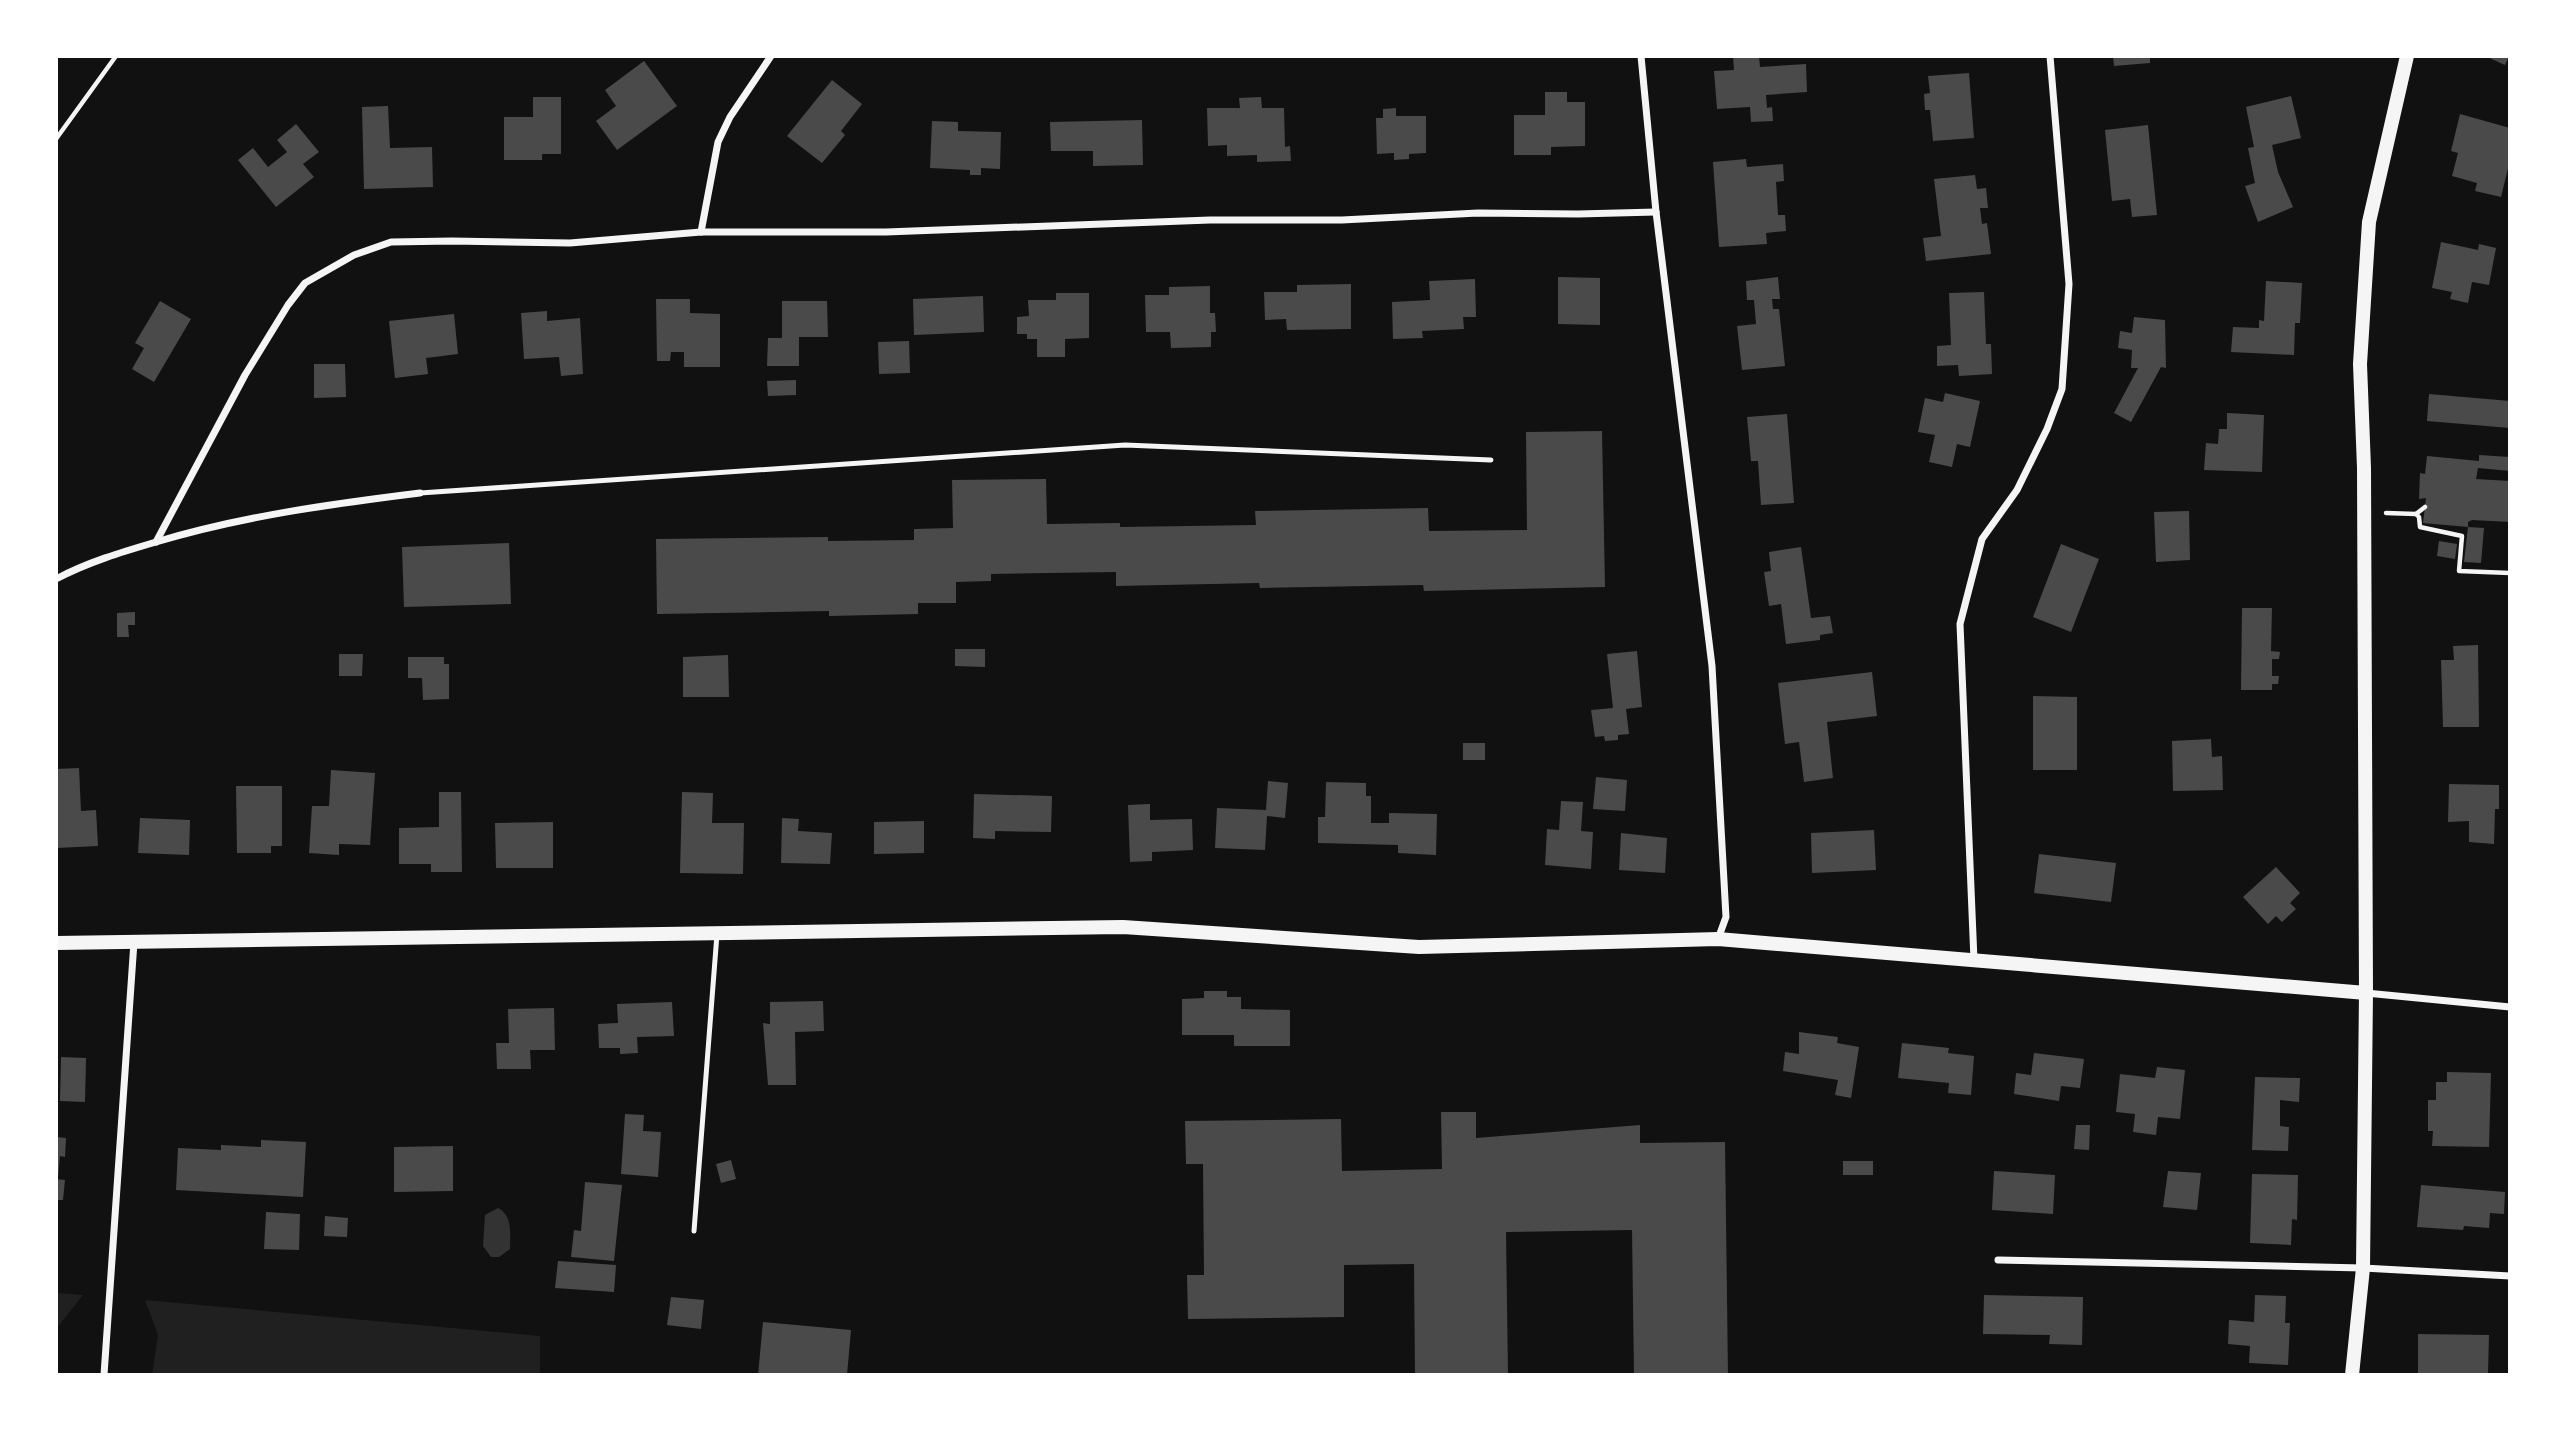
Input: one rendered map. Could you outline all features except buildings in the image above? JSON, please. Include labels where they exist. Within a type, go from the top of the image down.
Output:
[{"type":"main road","points":[[2352,1375],[2363,1268],[2366,993],[2364,512],[2360,364],[2369,222],[2407,56]]},
{"type":"main road","points":[[56,943],[1123,927],[1419,947],[1718,939],[2366,993]]},
{"type":"street","points":[[701,232],[718,142],[730,117],[771,56]]},
{"type":"street","points":[[1641,56],[1656,212],[1712,666],[1726,917],[1718,939]]},
{"type":"street","points":[[1974,960],[1960,624],[1982,539],[2017,490],[2047,429],[2062,389],[2069,284],[2050,56]]},
{"type":"street","points":[[156,541],[244,375],[305,283],[354,255],[391,242],[452,240],[570,243],[701,232],[886,232],[1196,220],[1342,220],[1478,213],[1656,212]]},
{"type":"street","points":[[56,579],[121,552],[156,541],[271,513],[420,493]]},
{"type":"street","points":[[104,1375],[134,942]]},
{"type":"street","points":[[2366,993],[2510,1007]]},
{"type":"street","points":[[1998,1260],[2363,1268],[2510,1276]]},
{"type":"lane","points":[[420,493],[1125,445],[1492,460]]},
{"type":"lane","points":[[694,1231],[717,931]]},
{"type":"path","points":[[56,139],[116,56]]},
{"type":"path","points":[[2364,512],[2416,514],[2425,507]]},
{"type":"path","points":[[2416,514],[2420,527],[2462,536],[2459,571],[2510,573]]},
{"type":"shaded area","points":[[498,1208],[508,1220],[510,1249],[499,1257],[491,1257],[483,1246],[485,1215]]},
{"type":"shaded area","points":[[56,1293],[83,1295],[56,1329]]},
{"type":"shaded area","points":[[145,1300],[540,1336],[540,1375],[152,1375],[158,1335]]}]
